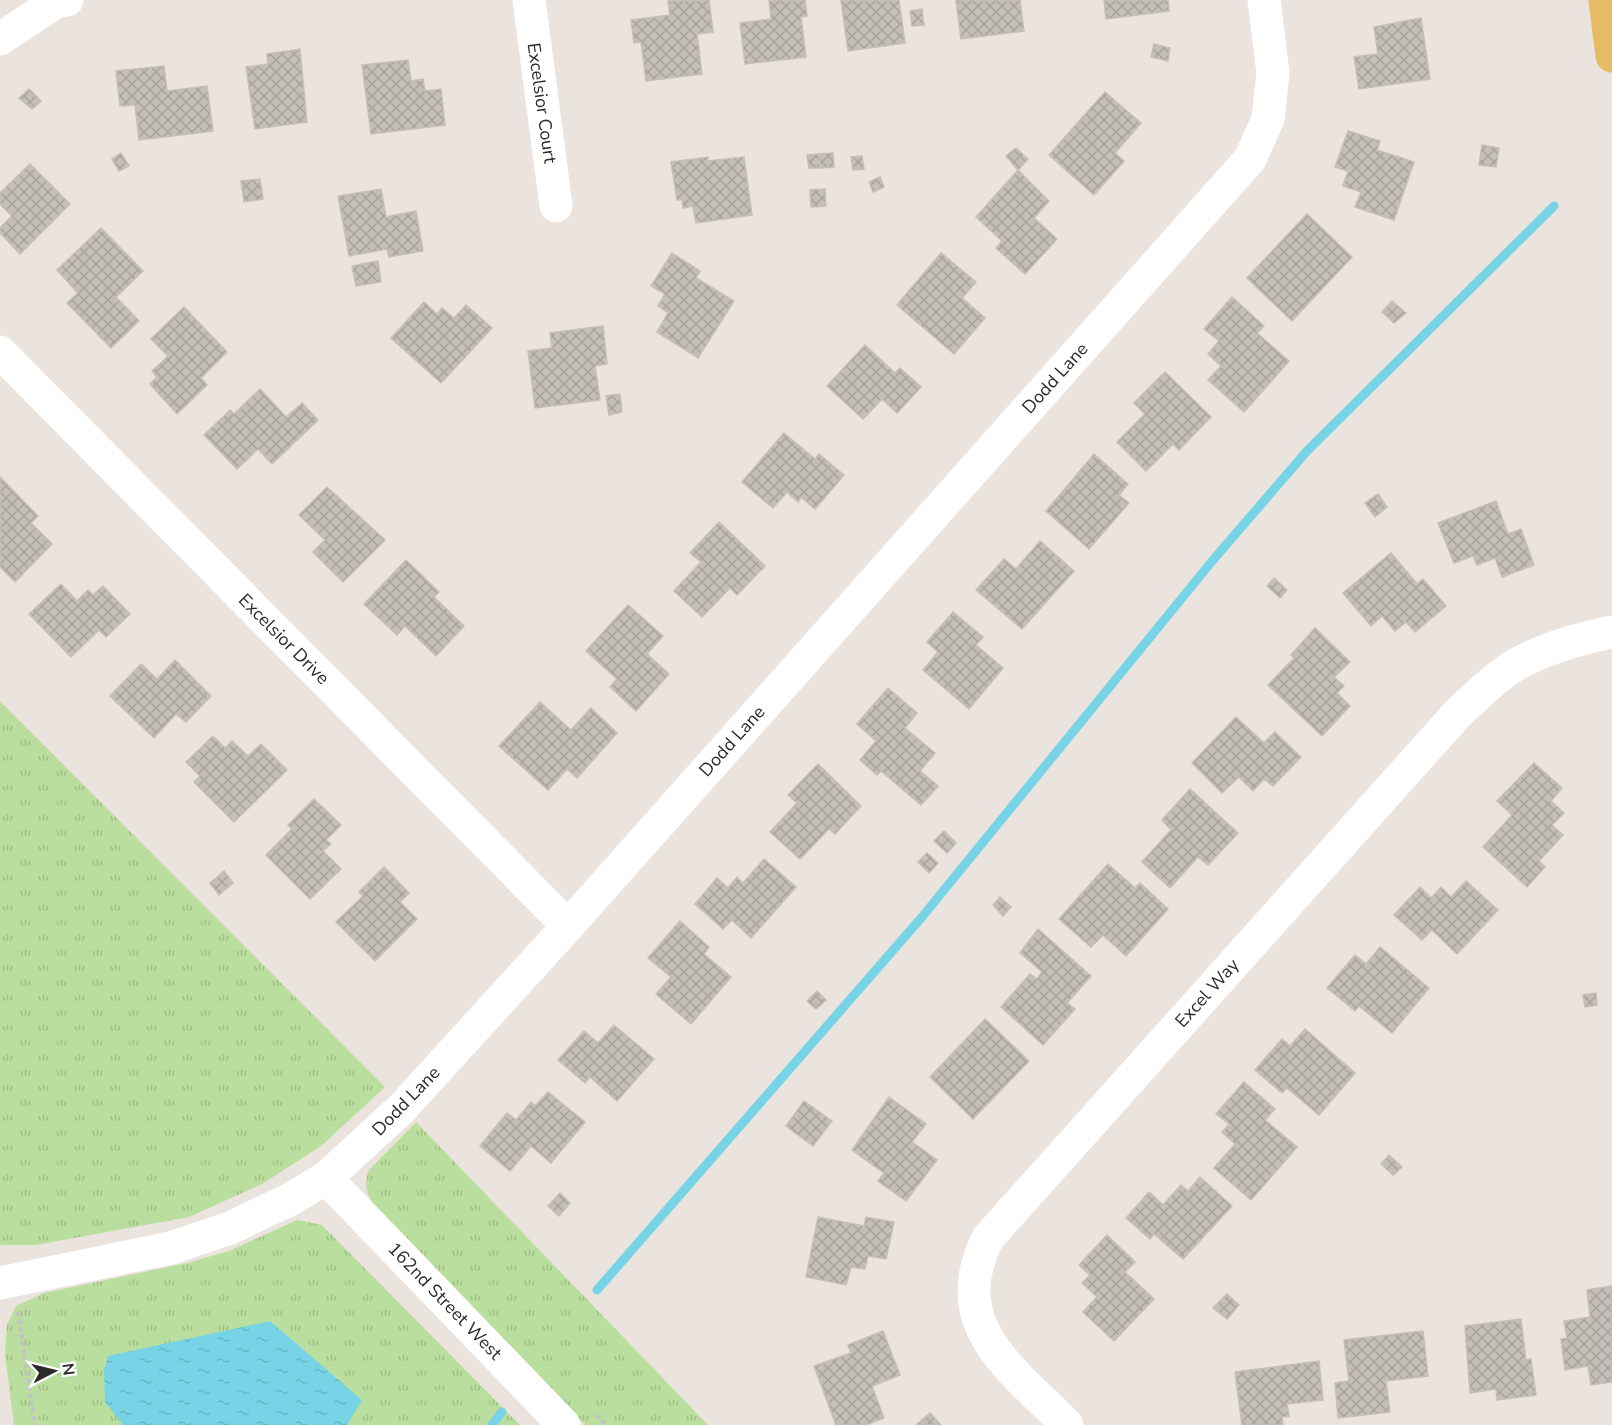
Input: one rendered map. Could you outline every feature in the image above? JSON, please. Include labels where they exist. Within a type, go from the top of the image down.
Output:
[{"type":"main road","points":[[1605,0],[1612,56]]},
{"type":"street","points":[[0,39],[57,2],[67,0]]},
{"type":"street","name":"Excelsior Court","points":[[529,0],[556,206]]},
{"type":"street","name":"Dodd Lane","points":[[7,1282],[171,1248],[230,1228],[291,1199],[326,1178],[402,1108],[568,926],[1250,159],[1268,119],[1273,73],[1264,0]]},
{"type":"street","name":"Excelsior Drive","points":[[0,352],[568,926]]},
{"type":"street","name":"Excel Way","points":[[1067,1425],[999,1356],[984,1336],[975,1312],[973,1295],[974,1274],[988,1238],[1459,712],[1511,668],[1547,650],[1583,638],[1612,632]]},
{"type":"street","name":"162nd Street West","points":[[326,1178],[564,1425]]},
{"type":"path","points":[[7,1282],[35,1425]]},
{"type":"green space","points":[[0,701],[385,1087],[321,1146],[262,1184],[189,1217],[36,1245],[0,1245]]},
{"type":"green space","points":[[416,1122],[708,1425],[585,1425],[372,1203],[366,1187],[369,1170]]},
{"type":"green space","points":[[297,1220],[322,1225],[520,1425],[14,1425],[5,1354],[7,1325],[16,1306],[44,1293],[187,1263],[229,1251]]},
{"type":"water","points":[[270,1321],[362,1400],[347,1425],[123,1425],[105,1402],[104,1371],[108,1356]]},
{"type":"building","points":[[709,0],[713,32],[697,34],[702,74],[646,81],[641,42],[634,43],[631,20],[670,15],[668,1]]},
{"type":"building","points":[[769,0],[805,0],[807,16],[801,17],[806,57],[745,64],[740,23],[771,19]]},
{"type":"building","points":[[841,0],[899,0],[905,43],[848,51]]},
{"type":"building","points":[[956,0],[1020,0],[1024,31],[961,39]]},
{"type":"building","points":[[1104,0],[1168,0],[1169,11],[1106,19]]},
{"type":"building","points":[[922,9],[924,25],[912,26],[910,11]]},
{"type":"building","points":[[1421,18],[1430,79],[1359,89],[1354,57],[1378,54],[1374,27]]},
{"type":"building","points":[[1154,44],[1170,48],[1168,61],[1151,57]]},
{"type":"building","points":[[300,49],[307,122],[255,129],[246,67],[268,64],[267,54]]},
{"type":"building","points":[[408,60],[411,81],[423,79],[425,91],[441,89],[445,125],[371,134],[362,65]]},
{"type":"building","points":[[164,66],[167,91],[207,86],[213,131],[139,140],[135,105],[120,106],[116,71]]},
{"type":"building","points":[[29,89],[41,101],[32,109],[19,98]]},
{"type":"building","points":[[1105,92],[1141,123],[1115,153],[1124,161],[1094,195],[1049,155]]},
{"type":"building","points":[[1348,131],[1380,141],[1377,150],[1414,162],[1394,220],[1355,207],[1361,192],[1343,186],[1348,171],[1335,167]]},
{"type":"building","points":[[1482,145],[1499,148],[1496,167],[1479,165]]},
{"type":"building","points":[[1016,148],[1028,159],[1018,170],[1006,156]]},
{"type":"building","points":[[121,153],[129,166],[119,171],[112,159]]},
{"type":"building","points":[[833,153],[834,167],[820,168],[819,154]]},
{"type":"building","points":[[819,154],[820,168],[809,168],[807,155]]},
{"type":"building","points":[[862,156],[864,169],[853,170],[851,157]]},
{"type":"building","points":[[708,157],[708,161],[744,157],[752,215],[696,223],[693,206],[683,208],[682,199],[677,200],[671,162]]},
{"type":"building","points":[[30,164],[70,204],[20,254],[0,233],[0,228],[12,216],[0,204],[0,193]]},
{"type":"building","points":[[1018,170],[1049,201],[1034,218],[1057,239],[1025,274],[996,248],[1002,241],[976,217]]},
{"type":"building","points":[[880,177],[884,187],[873,192],[869,182]]},
{"type":"building","points":[[260,179],[263,199],[244,202],[241,181]]},
{"type":"building","points":[[381,189],[386,217],[416,211],[423,251],[389,257],[387,249],[349,256],[338,196]]},
{"type":"building","points":[[825,189],[826,206],[811,207],[810,190]]},
{"type":"building","points":[[1307,214],[1352,257],[1292,321],[1247,278]]},
{"type":"building","points":[[101,228],[143,271],[116,297],[139,321],[111,348],[67,303],[78,293],[57,270]]},
{"type":"building","points":[[672,253],[700,271],[696,278],[734,301],[698,358],[657,332],[668,313],[658,306],[665,294],[651,286]]},
{"type":"building","points":[[941,253],[976,282],[962,298],[985,318],[954,354],[897,305]]},
{"type":"building","points":[[378,261],[381,282],[356,286],[352,266]]},
{"type":"building","points":[[1232,297],[1264,326],[1257,333],[1289,361],[1244,412],[1208,380],[1221,366],[1208,354],[1219,341],[1204,329]]},
{"type":"building","points":[[1392,301],[1406,313],[1394,323],[1382,312]]},
{"type":"building","points":[[424,302],[437,314],[442,308],[454,318],[466,305],[492,328],[441,383],[391,338]]},
{"type":"building","points":[[184,307],[227,352],[201,378],[207,385],[177,414],[150,384],[157,377],[152,371],[168,356],[151,339]]},
{"type":"building","points":[[603,326],[607,364],[595,366],[600,400],[535,408],[528,351],[552,348],[550,333]]},
{"type":"building","points":[[865,345],[895,373],[900,368],[921,387],[897,413],[882,399],[863,419],[827,386]]},
{"type":"building","points":[[1165,372],[1211,417],[1179,450],[1173,444],[1146,471],[1117,442],[1145,414],[1134,403]]},
{"type":"building","points":[[260,389],[286,417],[302,403],[318,420],[272,464],[258,449],[237,469],[204,435],[230,410],[234,414]]},
{"type":"building","points":[[620,394],[622,412],[609,415],[606,396]]},
{"type":"building","points":[[784,433],[815,459],[819,454],[844,475],[815,509],[801,497],[798,502],[787,492],[773,508],[742,482]]},
{"type":"building","points":[[1094,454],[1128,484],[1119,495],[1129,503],[1089,549],[1046,511]]},
{"type":"building","points":[[0,477],[38,516],[31,523],[52,544],[15,582],[0,567]]},
{"type":"building","points":[[327,487],[385,540],[343,582],[313,552],[325,540],[299,515]]},
{"type":"building","points":[[1378,494],[1387,507],[1375,517],[1365,503]]},
{"type":"building","points":[[1496,501],[1508,534],[1521,529],[1534,565],[1502,577],[1495,558],[1477,565],[1473,556],[1454,563],[1438,523]]},
{"type":"building","points":[[719,522],[765,566],[737,595],[730,588],[702,617],[674,591],[701,562],[690,553]]},
{"type":"building","points":[[1040,541],[1074,571],[1022,629],[976,590],[1004,559],[1016,569]]},
{"type":"building","points":[[1391,553],[1417,584],[1423,579],[1446,606],[1415,632],[1406,622],[1395,631],[1382,616],[1371,626],[1343,593]]},
{"type":"building","points":[[406,560],[439,592],[434,597],[464,626],[436,656],[405,626],[397,635],[364,604]]},
{"type":"building","points":[[1274,578],[1287,590],[1280,598],[1267,586]]},
{"type":"building","points":[[61,584],[77,601],[88,590],[93,595],[103,586],[130,614],[106,637],[99,630],[71,657],[29,614]]},
{"type":"building","points":[[628,605],[663,636],[647,654],[669,674],[636,711],[610,687],[617,679],[586,651]]},
{"type":"building","points":[[953,612],[983,637],[976,645],[1003,668],[969,709],[923,670],[938,652],[927,642]]},
{"type":"building","points":[[1315,628],[1350,662],[1334,677],[1344,686],[1337,693],[1350,706],[1322,736],[1268,685],[1294,658],[1291,655]]},
{"type":"building","points":[[175,660],[211,696],[186,722],[176,714],[154,738],[110,696],[141,664],[157,679]]},
{"type":"building","points":[[888,688],[917,713],[905,728],[935,753],[920,771],[938,786],[921,805],[881,771],[877,775],[860,760],[876,741],[857,724]]},
{"type":"building","points":[[540,702],[571,730],[591,708],[617,733],[577,778],[567,769],[548,790],[499,746]]},
{"type":"building","points":[[1236,717],[1264,743],[1275,732],[1301,757],[1273,786],[1264,779],[1253,791],[1239,777],[1222,793],[1192,763]]},
{"type":"building","points":[[213,736],[225,748],[232,741],[248,756],[261,744],[287,770],[234,822],[194,782],[200,776],[186,762]]},
{"type":"building","points":[[1534,763],[1562,788],[1551,801],[1564,813],[1552,825],[1563,835],[1539,861],[1545,867],[1527,887],[1483,847],[1512,815],[1497,801]]},
{"type":"building","points":[[818,764],[861,806],[835,834],[829,829],[800,859],[770,832],[797,803],[788,795]]},
{"type":"building","points":[[1190,789],[1238,833],[1208,865],[1198,857],[1170,888],[1142,862],[1171,830],[1162,820]]},
{"type":"building","points":[[314,799],[341,825],[326,840],[331,844],[323,851],[341,869],[310,899],[266,855],[292,829],[288,825]]},
{"type":"building","points":[[944,831],[956,843],[947,853],[934,841]]},
{"type":"building","points":[[927,853],[938,863],[929,873],[918,862]]},
{"type":"building","points":[[764,859],[796,887],[751,938],[732,920],[723,929],[695,904],[717,878],[728,888],[737,877],[743,883]]},
{"type":"building","points":[[1108,864],[1135,888],[1140,883],[1168,909],[1126,956],[1103,935],[1091,947],[1059,919]]},
{"type":"building","points":[[384,867],[409,893],[400,902],[417,919],[375,961],[336,922],[363,896],[359,892]]},
{"type":"building","points":[[224,871],[233,883],[219,895],[210,883]]},
{"type":"building","points":[[1466,881],[1498,910],[1457,954],[1432,930],[1422,940],[1394,915],[1420,887],[1431,898],[1441,887],[1451,897]]},
{"type":"building","points":[[1000,897],[1011,907],[1003,916],[993,905]]},
{"type":"building","points":[[680,921],[709,947],[704,954],[731,977],[691,1024],[656,994],[671,977],[648,958]]},
{"type":"building","points":[[1038,929],[1091,976],[1067,1003],[1075,1009],[1043,1045],[1001,1007],[1030,974],[1037,979],[1042,972],[1020,953]]},
{"type":"building","points":[[1380,947],[1429,988],[1392,1033],[1359,1006],[1355,1011],[1327,988],[1355,955],[1366,964]]},
{"type":"building","points":[[817,991],[826,1000],[816,1009],[807,1001]]},
{"type":"building","points":[[1596,993],[1597,1005],[1585,1007],[1583,995]]},
{"type":"building","points":[[985,1019],[1029,1061],[973,1119],[930,1077]]},
{"type":"building","points":[[614,1025],[654,1059],[617,1101],[590,1077],[585,1083],[558,1060],[584,1031],[598,1043]]},
{"type":"building","points":[[1305,1029],[1355,1073],[1319,1115],[1287,1088],[1282,1093],[1255,1070],[1282,1039],[1290,1046]]},
{"type":"building","points":[[1244,1082],[1275,1109],[1265,1120],[1297,1147],[1251,1200],[1214,1168],[1235,1144],[1222,1132],[1229,1124],[1216,1114]]},
{"type":"building","points":[[548,1092],[585,1122],[551,1163],[531,1146],[510,1171],[480,1146],[507,1113],[516,1120],[531,1102],[535,1106]]},
{"type":"building","points":[[889,1097],[926,1124],[912,1142],[937,1160],[906,1201],[878,1181],[884,1173],[852,1150]]},
{"type":"building","points":[[804,1101],[832,1121],[813,1146],[786,1126]]},
{"type":"building","points":[[1389,1155],[1402,1167],[1393,1175],[1381,1164]]},
{"type":"building","points":[[1200,1177],[1232,1206],[1183,1259],[1154,1234],[1150,1239],[1126,1218],[1149,1192],[1163,1205],[1181,1185],[1188,1191]]},
{"type":"building","points":[[560,1193],[570,1203],[559,1216],[548,1206]]},
{"type":"building","points":[[818,1217],[864,1226],[866,1217],[894,1222],[886,1259],[868,1256],[865,1269],[851,1267],[846,1285],[806,1277]]},
{"type":"building","points":[[1107,1235],[1135,1262],[1125,1272],[1154,1299],[1114,1341],[1083,1312],[1097,1297],[1082,1283],[1090,1275],[1079,1265]]},
{"type":"building","points":[[1612,1286],[1612,1382],[1591,1385],[1588,1366],[1565,1370],[1561,1339],[1567,1338],[1564,1321],[1590,1317],[1587,1290]]},
{"type":"building","points":[[1227,1294],[1239,1305],[1227,1319],[1213,1308]]},
{"type":"building","points":[[1521,1319],[1526,1360],[1531,1359],[1536,1395],[1497,1400],[1496,1389],[1470,1393],[1465,1326]]},
{"type":"building","points":[[883,1331],[900,1375],[872,1386],[884,1418],[866,1425],[836,1425],[814,1366],[851,1353],[848,1345]]},
{"type":"building","points":[[1423,1331],[1428,1376],[1386,1381],[1390,1412],[1338,1418],[1335,1383],[1349,1381],[1344,1340]]},
{"type":"building","points":[[1319,1361],[1323,1400],[1287,1404],[1289,1416],[1282,1417],[1283,1425],[1242,1425],[1235,1372]]},
{"type":"building","points":[[930,1413],[941,1425],[916,1425]]},
{"type":"waterway","points":[[597,1290],[922,917],[1213,560],[1307,451],[1554,206]]},
{"type":"waterway","points":[[492,1425],[502,1412]]}]
